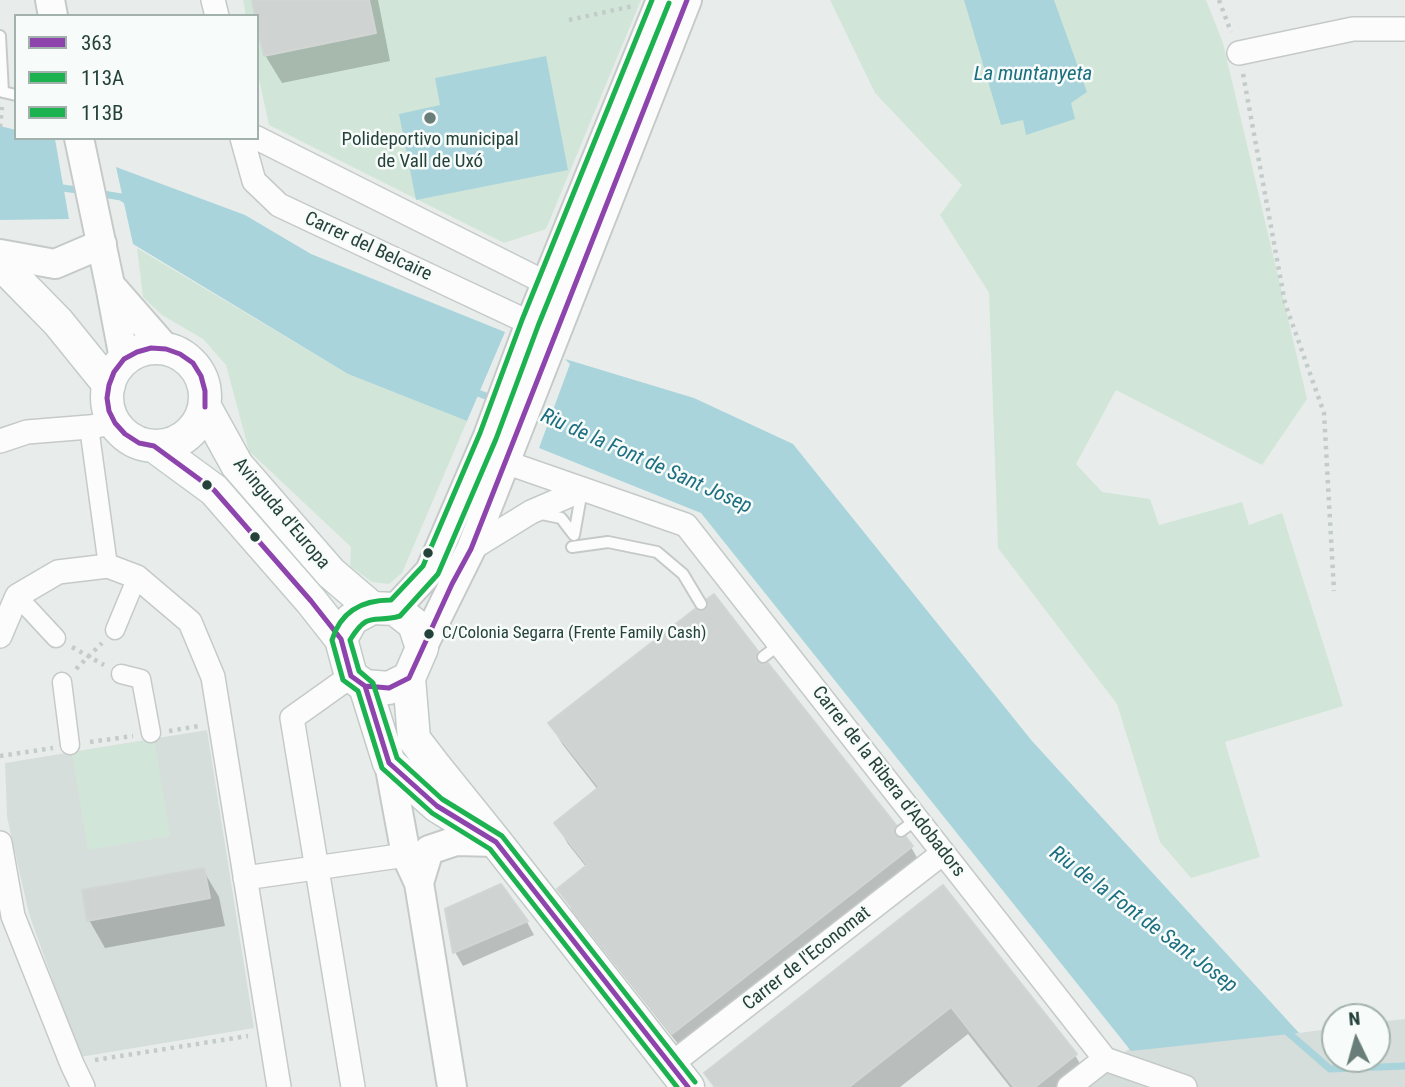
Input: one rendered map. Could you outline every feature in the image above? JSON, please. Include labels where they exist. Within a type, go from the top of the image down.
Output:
[{"type":"main road","points":[[0,263],[58,322],[118,369]]},
{"type":"main road","points":[[151,348],[166,349],[180,354],[192,363],[201,376],[205,407],[192,430],[181,439],[155,446],[139,443],[102,425],[109,411],[107,398],[118,369],[137,352],[151,348]]},
{"type":"main road","name":"Avinguda d'Europa","points":[[205,407],[237,465],[331,573],[384,609]]},
{"type":"main road","name":"Avinguda d'Europa","points":[[155,446],[214,490],[341,639]]},
{"type":"main road","points":[[496,842],[437,806],[389,763],[341,639],[352,619],[384,609],[414,624],[422,648],[409,678],[414,739],[433,765],[496,842],[679,1076]]},
{"type":"main road","points":[[358,681],[388,688],[409,678]]},
{"type":"street","points":[[384,609],[430,571],[502,447],[551,348],[687,0]]},
{"type":"street","points":[[422,648],[471,549],[502,447],[527,330],[648,3]]},
{"type":"street","points":[[1239,53],[1353,29],[1405,29]]},
{"type":"street","points":[[259,139],[546,283]]},
{"type":"street","name":"Carrer del Belcaire","points":[[243,140],[254,181],[279,205],[527,330]]},
{"type":"street","points":[[81,148],[110,285],[118,369]]},
{"type":"street","points":[[0,254],[55,264],[100,234]]},
{"type":"street","points":[[110,285],[166,349]]},
{"type":"street","points":[[0,441],[27,432],[102,425],[108,566]]},
{"type":"street","name":"Carrer de la Ribera d'Adobadors","points":[[502,447],[582,489],[686,525],[771,650],[909,825],[943,853],[1105,1059]]},
{"type":"street","points":[[471,549],[531,512],[582,489]]},
{"type":"street","points":[[0,636],[17,596],[58,572],[108,566],[138,577],[190,622],[213,677],[279,1087]]},
{"type":"street","points":[[115,630],[138,577]]},
{"type":"street","points":[[17,596],[56,638]]},
{"type":"street","points":[[121,674],[141,679],[151,733]]},
{"type":"street","points":[[353,1087],[292,718],[358,681]]},
{"type":"street","points":[[62,682],[70,745]]},
{"type":"street","points":[[389,763],[417,853],[419,883],[452,1087]]},
{"type":"street","points":[[417,853],[437,806],[433,765]]},
{"type":"street","points":[[245,878],[417,853],[456,841],[496,842]]},
{"type":"street","points":[[0,843],[13,916],[83,1087]]},
{"type":"street","name":"Carrer de l'Economat","points":[[679,1076],[943,853]]},
{"type":"street","points":[[1069,1087],[1105,1059],[1185,1087]]},
{"type":"lane","points":[[0,36],[3,92],[14,95]]},
{"type":"lane","points":[[531,512],[561,518],[574,536],[582,489]]},
{"type":"lane","points":[[572,547],[608,542],[656,552],[683,574],[701,604]]},
{"type":"path","points":[[1219,0],[1239,53],[1285,303],[1324,413],[1334,591]]},
{"type":"path","points":[[569,20],[648,3]]},
{"type":"path","points":[[0,127],[1,122]]},
{"type":"path","points":[[62,682],[115,630]]},
{"type":"path","points":[[56,638],[121,674]]},
{"type":"path","points":[[0,756],[220,723]]},
{"type":"path","points":[[72,1064],[270,1032]]},
{"type":"shaded area","points":[[207,730],[254,1028],[80,1057],[29,914],[7,817],[5,763]]},
{"type":"shaded area","points":[[1405,1019],[1405,1087],[1083,1087],[1130,1048],[1321,1030],[1321,1073],[1391,1073],[1391,1020]]},
{"type":"green space","name":"Polideportivo municipal de Vall de Uxó","points":[[243,0],[641,0],[546,229],[504,243],[269,125],[259,79],[259,14],[246,14]]},
{"type":"green space","points":[[830,0],[1206,0],[1223,43],[1307,399],[1262,465],[1116,390],[1076,464],[1102,492],[1150,499],[1159,525],[1242,502],[1249,525],[1282,513],[1343,706],[1225,742],[1260,857],[1191,878],[1160,842],[1117,704],[998,548],[989,293],[940,215],[962,185],[875,93]]},
{"type":"green space","points":[[137,248],[348,374],[467,421],[402,573],[389,584],[372,582],[350,566],[351,547],[249,451],[226,365],[203,339],[162,315],[143,297]]},
{"type":"green space","points":[[154,739],[170,836],[88,850],[72,752]]},
{"type":"water","name":"La muntanyeta","points":[[964,0],[1054,0],[1087,92],[1071,103],[1075,119],[1026,135],[1023,120],[1001,125]]},
{"type":"water","points":[[546,56],[568,170],[416,200],[399,114],[440,105],[435,78]]},
{"type":"water","points":[[0,126],[14,130],[14,140],[55,140],[69,219],[0,220]]},
{"type":"water","points":[[116,167],[245,215],[311,254],[505,332],[467,421],[348,374],[133,244]]},
{"type":"water","points":[[565,359],[694,398],[793,444],[1032,741],[1299,1033],[1131,1051],[701,513],[539,448],[570,364]]},
{"type":"building","points":[[252,0],[369,0],[376,33],[264,56],[259,34],[259,14],[255,14]]},
{"type":"building","points":[[714,594],[758,651],[755,657],[757,662],[763,665],[768,663],[896,825],[893,831],[895,836],[901,839],[906,837],[913,846],[672,1034],[557,889],[587,865],[554,823],[599,787],[548,723],[695,609],[700,612],[706,610],[709,605],[707,599]]},
{"type":"building","points":[[204,868],[210,898],[87,921],[82,890]]},
{"type":"building","points":[[501,884],[528,921],[453,953],[445,909]]},
{"type":"building","points":[[943,885],[1077,1054],[1035,1087],[1014,1087],[951,1007],[849,1087],[715,1087],[704,1073]]},
{"type":"waterway","name":"Riu de la Font de Sant Josep","points":[[55,187],[85,191]]},
{"type":"waterway","name":"Riu de la Font de Sant Josep","points":[[97,193],[121,197],[129,202]]},
{"type":"waterway","name":"Riu de la Font de Sant Josep","points":[[472,391],[497,400]]},
{"type":"waterway","name":"Riu de la Font de Sant Josep","points":[[531,412],[556,420]]},
{"type":"waterway","name":"Riu de la Font de Sant Josep","points":[[1284,1029],[1330,1069],[1405,1066]]},
{"type":"transit line","name":"113A","points":[[652,0],[522,320],[480,433],[423,566],[391,600],[371,602],[347,614],[332,640],[343,680],[358,691],[382,768],[432,813],[490,849],[677,1087]]},
{"type":"transit line","name":"363","points":[[205,407],[201,376],[193,363],[166,349],[151,348],[124,359],[114,372],[109,385],[109,411],[115,423],[125,434],[139,443],[154,446],[214,490],[341,639],[351,676],[365,686],[389,688],[409,678],[471,549],[687,0]]},
{"type":"transit line","name":"113B","points":[[669,3],[538,326],[496,439],[438,574],[400,616],[367,621],[350,640],[359,671],[373,683],[397,758],[442,799],[502,836],[695,1082]]},
{"type":"transit line","name":"363","points":[[365,686],[389,763],[437,806],[496,842],[688,1087]]},
{"type":"place","name":"Polideportivo municipal de Vall de Uxó","points":[[430,118]]},
{"type":"place","name":"C/Colonia Segarra (Frente Family Cash)","points":[[429,634]]}]
